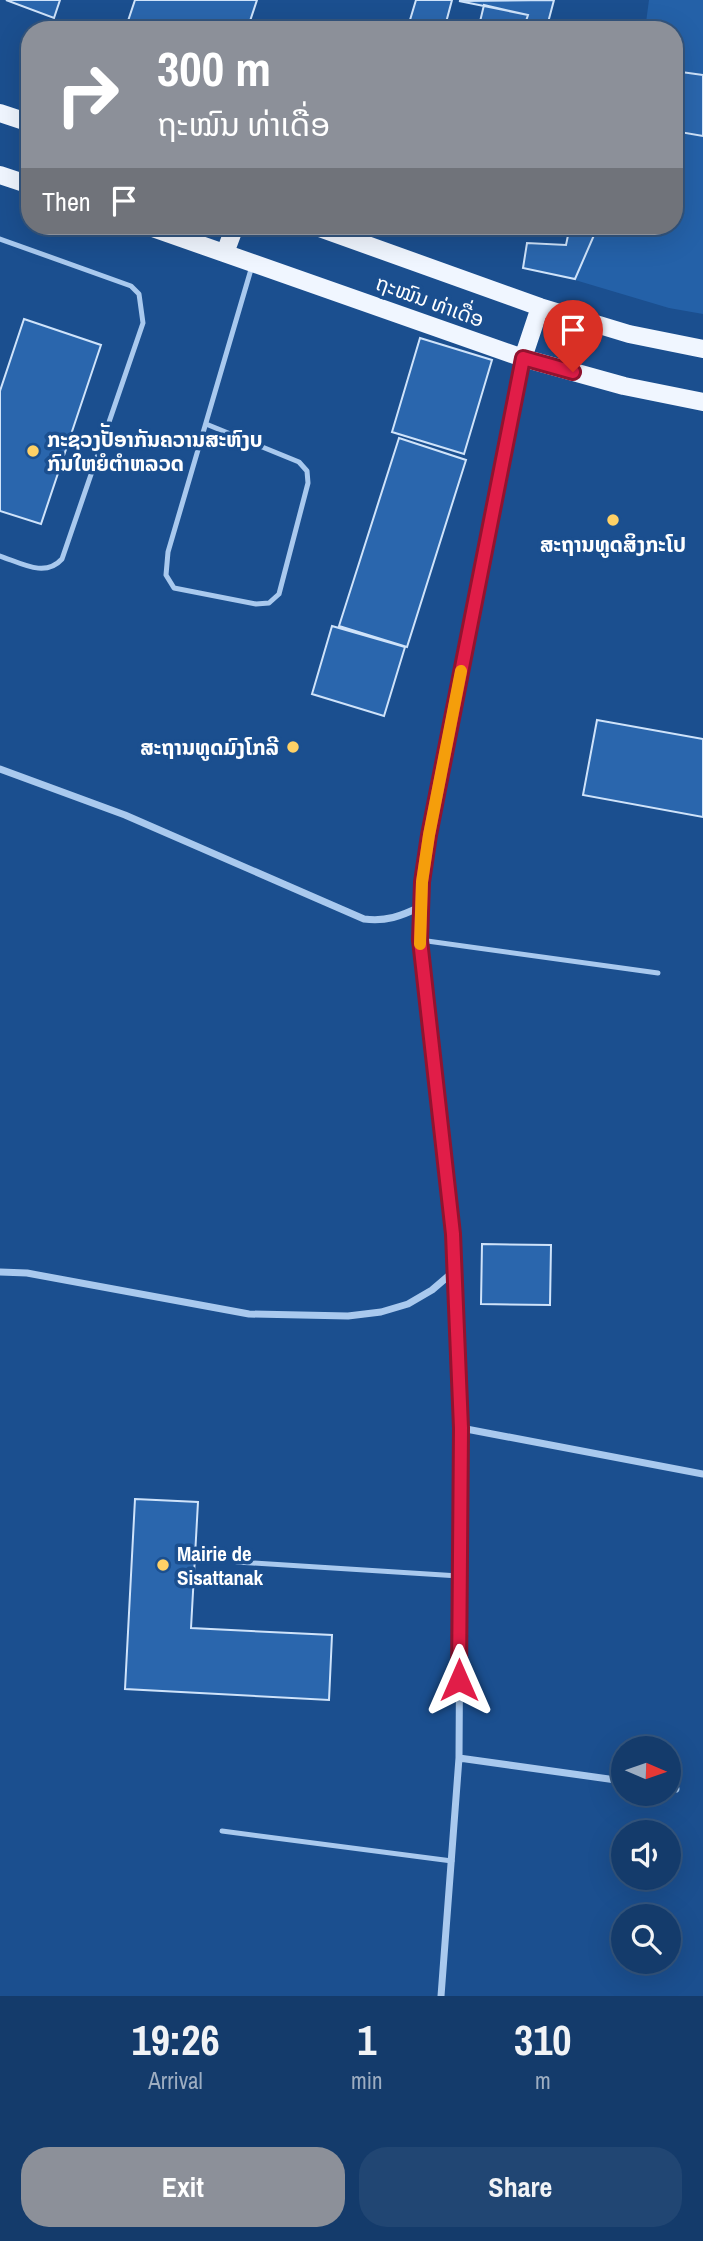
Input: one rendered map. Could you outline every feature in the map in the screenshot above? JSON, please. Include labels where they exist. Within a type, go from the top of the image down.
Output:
[{"type":"main road","points":[[0,113],[21,120]]},
{"type":"main road","points":[[0,175],[21,182]]},
{"type":"main road","name":"ຖະໝົນ ທ່າເດື່ອ","points":[[173,235],[523,358],[624,386],[703,402]]},
{"type":"main road","points":[[225,253],[232,235]]},
{"type":"main road","name":"ຖະໝົນ ທ່າເດື່ອ","points":[[339,235],[540,307],[629,334],[703,349]]},
{"type":"main road","points":[[523,358],[540,307]]},
{"type":"street","points":[[441,1996],[459,1758],[461,1428],[453,1234],[420,940],[420,907],[429,835],[523,358]]},
{"type":"street","points":[[0,769],[125,815],[364,919],[380,921],[398,917],[420,907]]},
{"type":"street","points":[[0,1272],[27,1273],[249,1314],[348,1316],[381,1312],[408,1304],[432,1290],[453,1272]]},
{"type":"street","points":[[461,1428],[703,1474]]},
{"type":"street","points":[[459,1758],[611,1780]]},
{"type":"lane","points":[[0,239],[131,286],[139,294],[143,323],[62,559],[55,567],[44,570],[0,556]]},
{"type":"lane","points":[[206,424],[299,462],[307,471],[308,483],[279,594],[269,603],[256,604],[174,588],[166,575],[168,552],[253,262]]},
{"type":"lane","points":[[420,940],[658,972]]},
{"type":"lane","points":[[237,1562],[459,1576]]},
{"type":"lane","points":[[222,1831],[453,1861]]},
{"type":"shaded area","points":[[649,0],[703,0],[703,314],[669,308],[575,280],[594,235],[683,235],[683,21],[646,21]]},
{"type":"building","points":[[6,0],[60,0],[54,18]]},
{"type":"building","points":[[135,0],[257,0],[250,21],[128,21]]},
{"type":"building","points":[[416,0],[452,0],[446,21],[410,21]]},
{"type":"building","points":[[554,0],[548,21],[526,21],[528,15],[459,1]]},
{"type":"building","points":[[484,5],[528,15],[526,21],[480,21]]},
{"type":"building","points":[[683,72],[703,75],[703,136],[683,133]]},
{"type":"building","points":[[568,235],[594,235],[575,279],[523,268],[527,243],[566,245]]},
{"type":"building","name":"ກະຊວງປັັອາກັນຄວານສະຫົງບ ກົນໃຫຍໍຕຳຫລວດ","points":[[24,319],[101,345],[41,524],[0,511],[0,391]]},
{"type":"building","points":[[420,338],[492,360],[464,454],[392,432]]},
{"type":"building","points":[[399,438],[466,460],[407,647],[339,626]]},
{"type":"building","points":[[332,626],[405,647],[384,716],[312,694]]},
{"type":"building","points":[[597,720],[703,739],[703,817],[583,795]]},
{"type":"building","points":[[482,1244],[551,1245],[550,1305],[481,1304]]},
{"type":"building","name":"Mairie de Sisattanak","points":[[135,1499],[198,1502],[191,1628],[332,1635],[329,1700],[125,1689]]},
{"type":"slow traffic","points":[[420,944],[422,882],[429,835],[461,671]]},
{"type":"place","name":"ກະຊວງປັັອາກັນຄວານສະຫົງບ ກົນໃຫຍໍຕຳຫລວດ","points":[[33,451]]},
{"type":"place","name":"ສະຖານທູດສິງກະໂປ","points":[[613,520]]},
{"type":"place","name":"ສະຖານທູດມົງໂກລີ","points":[[293,747]]},
{"type":"place","name":"Mairie de Sisattanak","points":[[163,1565]]},
{"type":"route","points":[[459,1680],[461,1428],[453,1234],[420,940],[422,882],[523,358],[573,372]]}]
